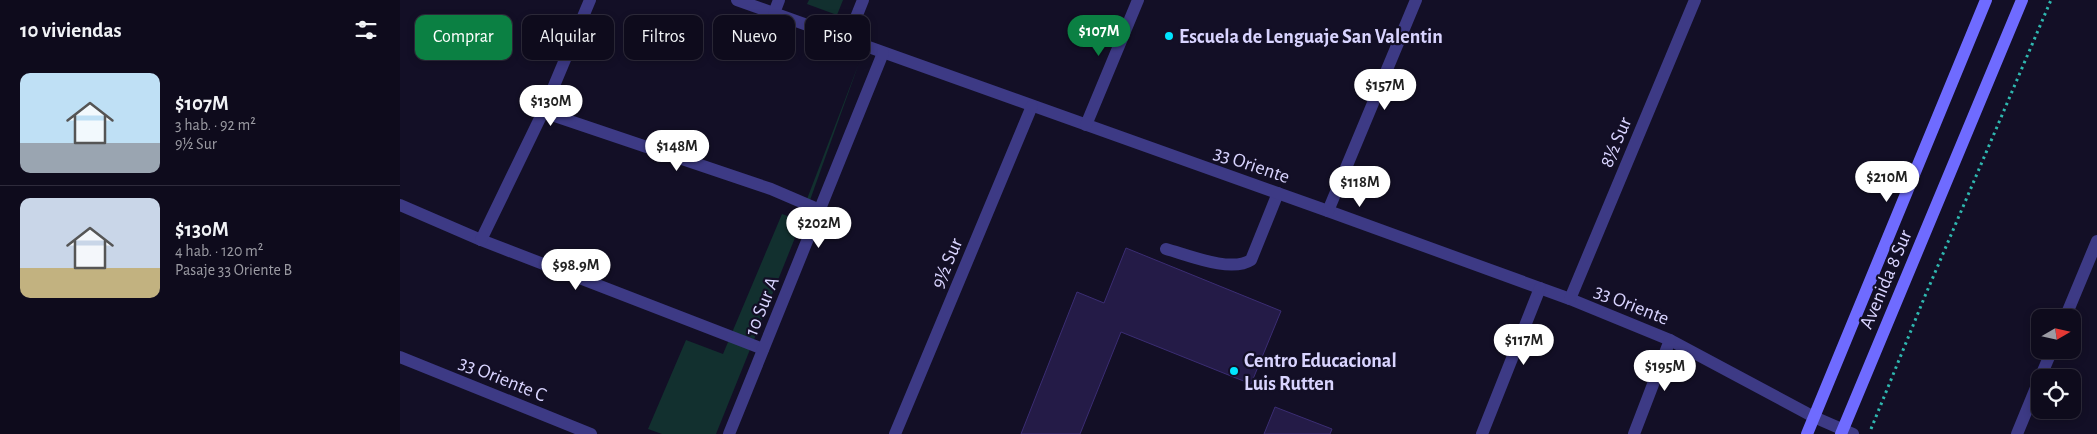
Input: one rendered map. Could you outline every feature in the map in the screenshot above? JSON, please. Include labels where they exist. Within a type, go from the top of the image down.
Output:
[{"type":"street","points":[[481,240],[542,112],[590,0]]},
{"type":"street","name":"33 Oriente","points":[[737,0],[805,24]]},
{"type":"street","points":[[774,13],[779,0]]},
{"type":"street","points":[[857,15],[863,0]]},
{"type":"street","points":[[1086,125],[1138,0]]},
{"type":"street","points":[[1328,210],[1416,0]]},
{"type":"street","name":"8½ Sur","points":[[1570,299],[1695,0]]},
{"type":"street","name":"Avenida 8 Sur","points":[[1807,434],[1986,0]]},
{"type":"street","name":"Avenida 8 Sur","points":[[1846,433],[2022,0]]},
{"type":"street","name":"33 Oriente","points":[[870,48],[1278,192],[1570,299],[1670,340],[1846,433]]},
{"type":"street","name":"10 Sur A","points":[[729,434],[883,53]]},
{"type":"street","name":"9½ Sur","points":[[895,434],[1032,106]]},
{"type":"street","points":[[542,112],[771,189],[820,210]]},
{"type":"street","points":[[1166,249],[1223,264],[1243,265],[1251,260],[1278,192]]},
{"type":"street","points":[[400,206],[481,240],[764,349]]},
{"type":"street","points":[[2069,309],[2097,240]]},
{"type":"street","points":[[1482,434],[1540,288]]},
{"type":"street","points":[[1634,434],[1670,340]]},
{"type":"street","name":"33 Oriente C","points":[[400,357],[591,434]]},
{"type":"street","points":[[2017,434],[2031,400]]},
{"type":"path","points":[[1869,434],[1924,296],[2051,0]]},
{"type":"green space","points":[[809,0],[843,0],[837,15],[807,4]]},
{"type":"green space","points":[[859,63],[809,203],[716,434],[662,434],[648,429],[686,340],[723,354],[782,214],[799,220]]},
{"type":"building","points":[[1126,248],[1281,311],[1251,384],[1121,332],[1080,434],[1021,434],[1077,292],[1104,303]]},
{"type":"building","points":[[1275,407],[1332,429],[1330,434],[1264,434]]},
{"type":"place","name":"Escuela de Lenguaje San Valentin","points":[[1169,36]]},
{"type":"place","name":"Centro Educacional Luis Rutten","points":[[1234,371]]}]
